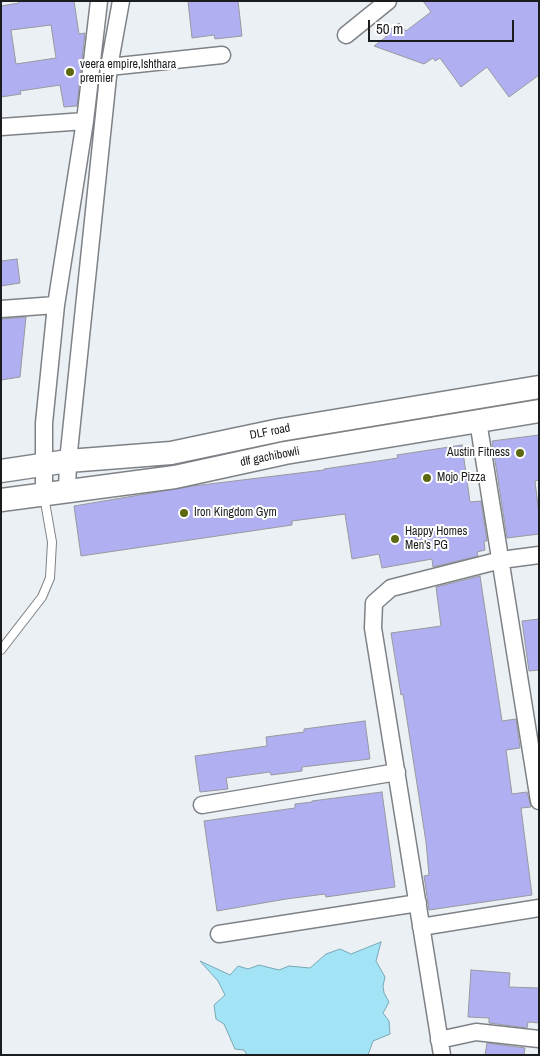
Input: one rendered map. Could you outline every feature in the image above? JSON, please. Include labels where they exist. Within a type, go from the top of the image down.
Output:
[{"type":"main road","name":"DLF road","points":[[1,472],[68,461],[171,453],[280,430],[539,387]]},
{"type":"main road","name":"dlf gachibowli","points":[[1,500],[175,477],[285,453],[539,411]]},
{"type":"street","points":[[44,494],[44,423],[56,305],[85,121],[99,1]]},
{"type":"street","points":[[67,491],[68,461],[109,67],[121,1]]},
{"type":"street","points":[[346,35],[388,1]]},
{"type":"street","points":[[109,67],[222,55]]},
{"type":"street","points":[[1,127],[85,121]]},
{"type":"street","points":[[1,309],[56,305]]},
{"type":"street","points":[[478,421],[538,783],[539,801]]},
{"type":"street","points":[[539,555],[501,560],[391,588],[374,603],[373,628],[440,1047],[476,1032],[539,1039]]},
{"type":"street","points":[[202,805],[397,772]]},
{"type":"street","points":[[219,934],[418,902]]},
{"type":"street","points":[[421,927],[539,908]]},
{"type":"lane","points":[[1,650],[42,597],[50,578],[52,542],[44,494]]},
{"type":"water","points":[[381,942],[376,961],[385,977],[384,993],[389,1002],[383,1013],[389,1021],[390,1034],[373,1041],[368,1055],[247,1055],[244,1050],[235,1049],[224,1024],[216,1019],[214,1005],[225,995],[218,981],[200,961],[230,975],[238,966],[248,969],[259,965],[279,970],[289,966],[310,968],[326,954],[340,949],[351,954]]},
{"type":"building","points":[[19,1],[74,1],[79,34],[85,33],[77,106],[64,107],[60,85],[20,91],[21,94],[1,97],[1,6],[19,3]],"holes":[[[51,25],[56,58],[16,64],[11,30]]]},
{"type":"building","points":[[188,1],[238,1],[242,36],[215,39],[214,35],[192,38]]},
{"type":"building","points":[[423,1],[539,1],[539,75],[509,97],[487,67],[461,87],[440,58],[435,61],[433,58],[424,64],[374,46],[386,37],[384,34],[399,23],[406,31],[431,12]]},
{"type":"building","points":[[17,259],[20,283],[1,286],[1,261]]},
{"type":"building","points":[[26,317],[20,377],[1,380],[1,319]]},
{"type":"building","points":[[539,435],[539,480],[535,481],[539,514],[539,534],[507,538],[492,441]]},
{"type":"building","points":[[462,445],[470,502],[481,501],[487,541],[484,541],[485,550],[477,552],[478,556],[433,567],[432,559],[382,568],[379,554],[352,559],[345,514],[292,521],[292,525],[81,556],[74,506],[193,486],[324,470],[398,458],[397,455]]},
{"type":"building","points":[[480,576],[502,721],[516,719],[520,748],[506,750],[512,794],[527,792],[531,807],[521,808],[532,895],[429,910],[424,876],[429,875],[426,842],[403,694],[401,695],[391,633],[441,626],[436,587]]},
{"type":"building","points":[[539,619],[539,670],[529,671],[522,621]]},
{"type":"building","points":[[365,721],[370,759],[302,767],[302,771],[271,775],[270,772],[226,778],[228,789],[200,792],[195,756],[267,746],[266,737],[304,732],[304,729]]},
{"type":"building","points":[[382,792],[395,887],[326,897],[325,894],[286,899],[217,911],[204,821],[295,808],[295,804],[312,801]]},
{"type":"building","points":[[471,970],[510,973],[509,987],[539,988],[539,1023],[528,1022],[527,1028],[489,1023],[489,1018],[468,1017]]},
{"type":"building","points":[[487,1043],[525,1048],[524,1055],[485,1055]]},
{"type":"place","name":"veera empire,Ishthara premier","points":[[70,72]]},
{"type":"place","name":"Austin Fitness","points":[[520,453]]},
{"type":"place","name":"Mojo Pizza","points":[[427,478]]},
{"type":"place","name":"Iron Kingdom Gym","points":[[184,513]]},
{"type":"place","name":"Happy Homes Men's PG","points":[[395,539]]}]
